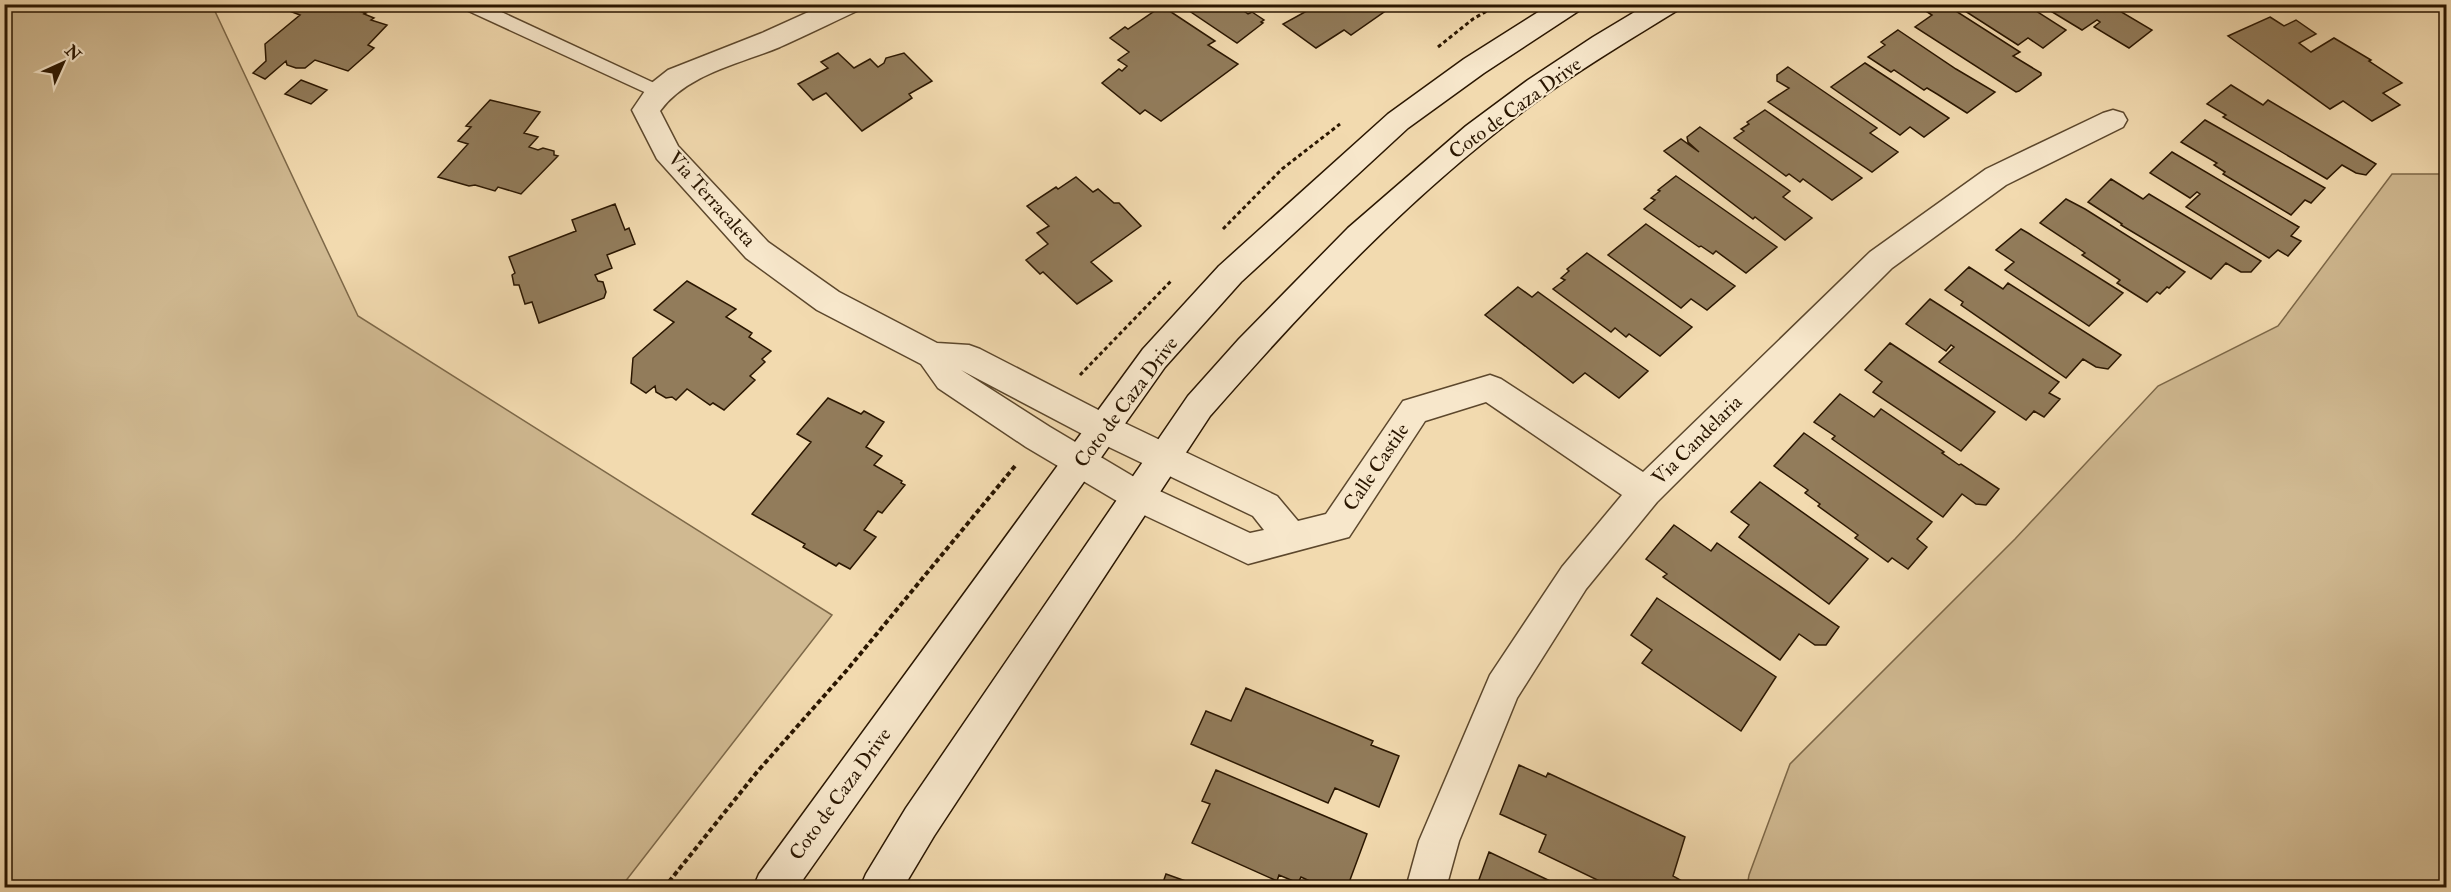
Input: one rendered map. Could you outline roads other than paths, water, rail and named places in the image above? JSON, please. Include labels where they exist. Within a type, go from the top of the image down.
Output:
[{"type":"street","points":[[659,92],[678,76],[771,40],[850,4]]},
{"type":"street","name":"Coto de Caza Drive","points":[[773,888],[1154,358],[1230,274],[1398,121],[1474,66],[1571,4]]},
{"type":"street","name":"Coto de Caza Drive","points":[[880,888],[920,822],[1199,406],[1227,374],[1362,233],[1491,121],[1577,62],[1669,4]]},
{"type":"street","name":"Via Terracaleta","points":[[659,92],[646,110],[667,152],[757,250],[828,301],[932,355],[969,358],[1102,428]]},
{"type":"street","name":"Via Candelaria","points":[[1426,888],[1439,841],[1503,687],[1574,578],[1645,492],[1881,260],[1996,177],[2113,120]]},
{"type":"street","name":"Via Terracaleta","points":[[932,355],[949,379],[1080,462]]},
{"type":"street","name":"Calle Castile","points":[[1080,462],[1139,497],[1248,549],[1337,526],[1414,411],[1490,388],[1645,492]]},
{"type":"street","points":[[1102,428],[1265,506],[1291,538]]},
{"type":"lane","points":[[468,4],[659,92]]}]
